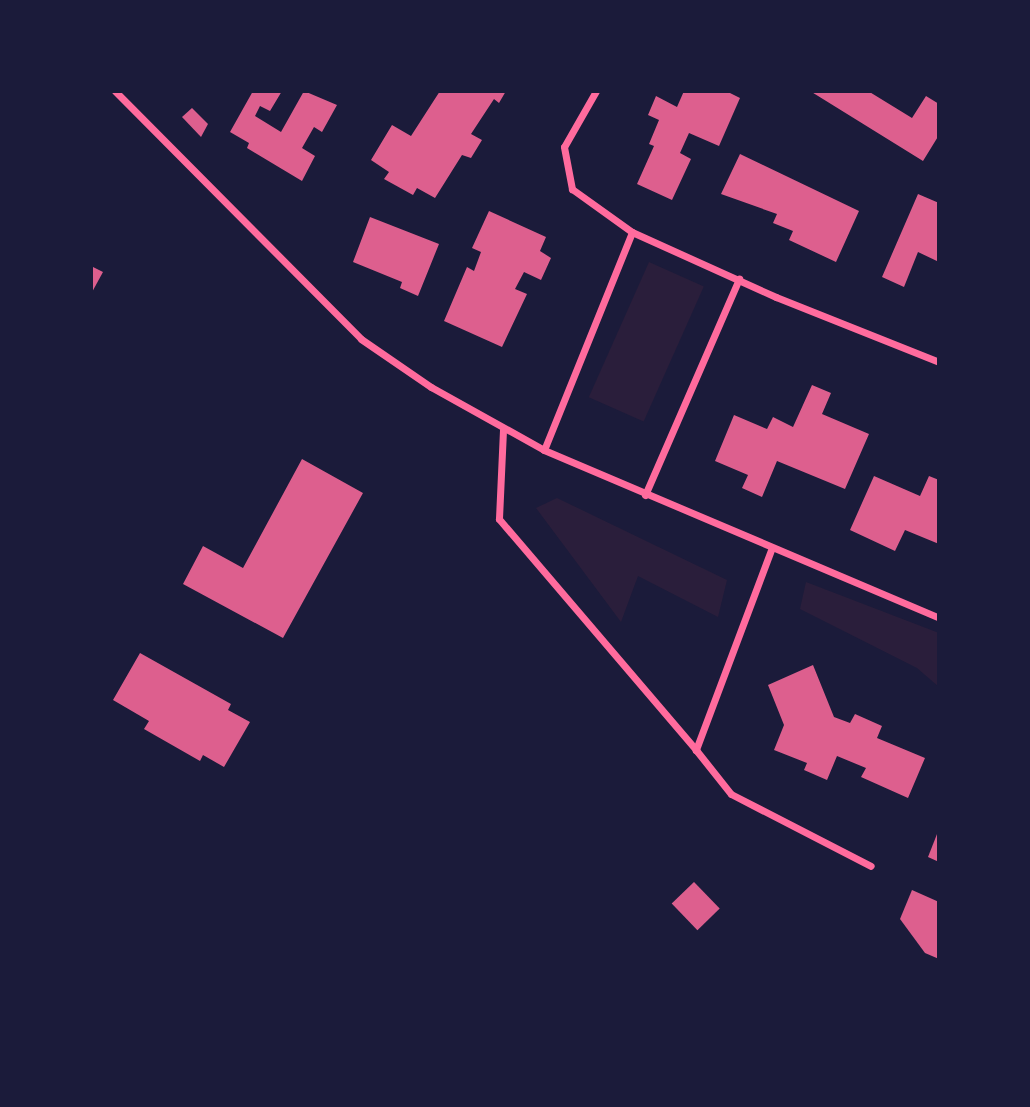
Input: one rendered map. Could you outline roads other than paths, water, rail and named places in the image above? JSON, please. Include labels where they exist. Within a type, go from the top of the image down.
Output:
[{"type":"street","points":[[116,91],[361,339],[503,429],[544,450],[771,550],[939,618]]},
{"type":"street","points":[[596,91],[564,147],[572,189],[632,232],[776,297],[939,362]]},
{"type":"street","points":[[544,450],[632,232]]},
{"type":"street","points":[[645,495],[739,279]]},
{"type":"street","points":[[503,429],[499,519],[731,794],[871,866]]},
{"type":"street","points":[[696,750],[771,550]]}]
